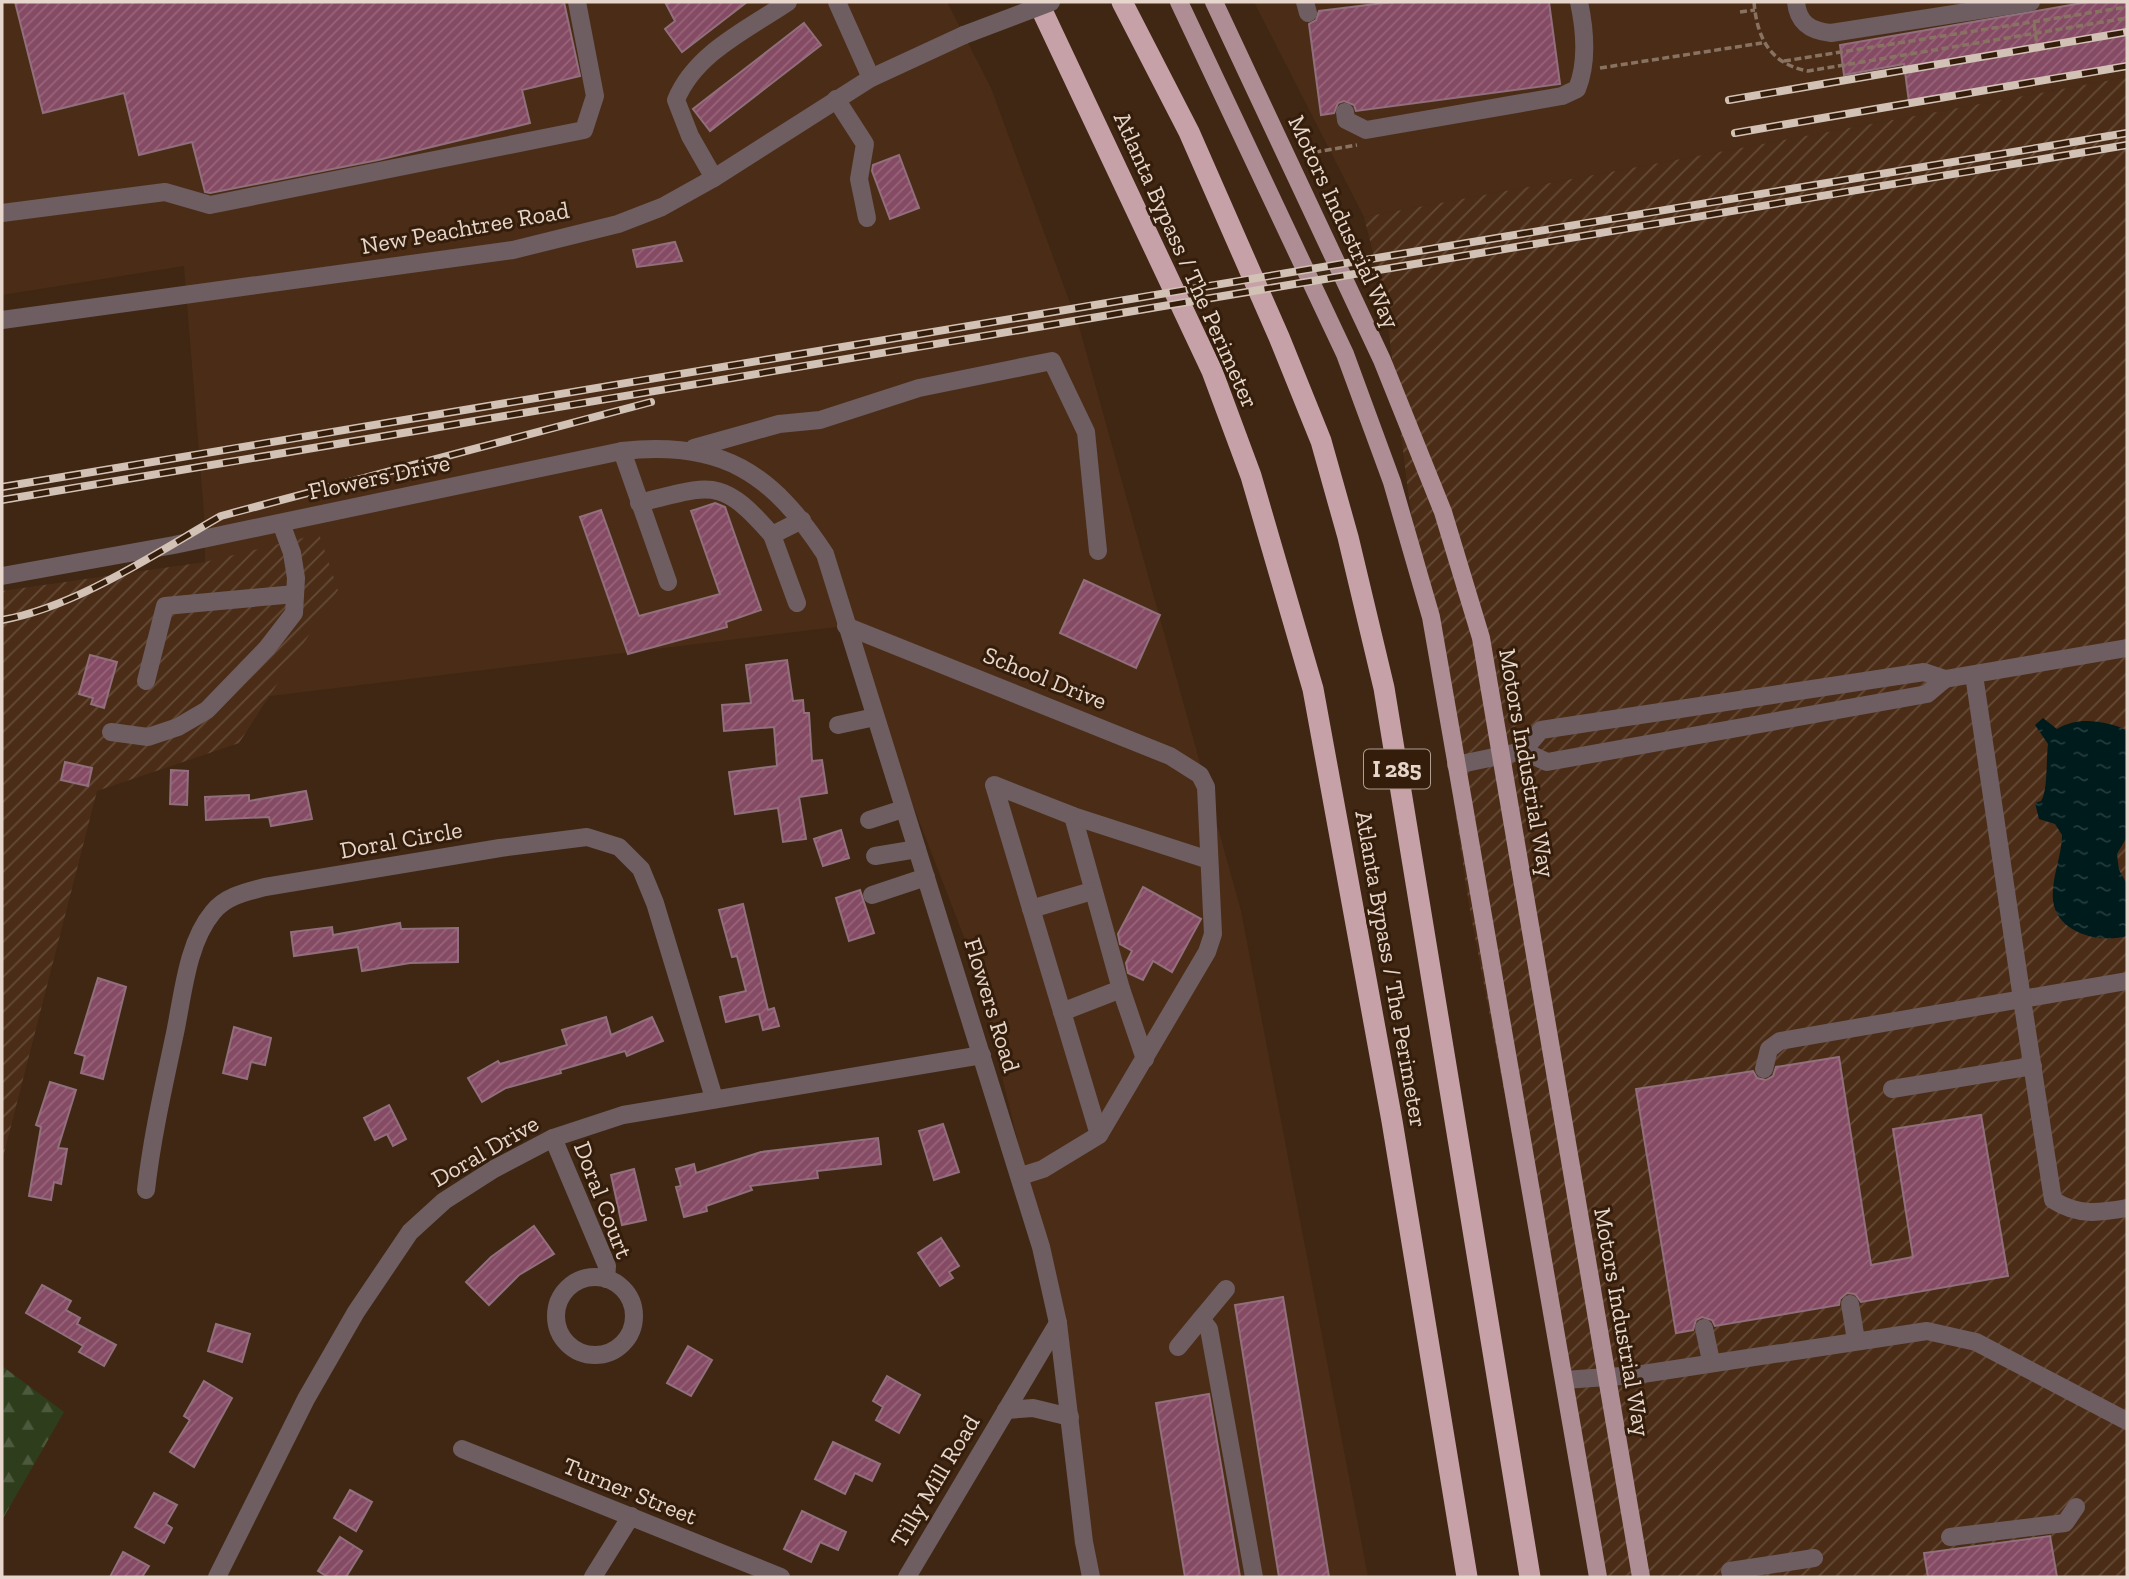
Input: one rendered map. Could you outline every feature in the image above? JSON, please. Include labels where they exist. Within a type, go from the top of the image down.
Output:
[{"type":"highway","name":"Atlanta Bypass / The Perimeter","points":[[1038,2],[1212,371],[1251,476],[1313,689],[1392,1121],[1467,1577]]},
{"type":"highway","name":"Atlanta Bypass / The Perimeter","points":[[1122,2],[1189,132],[1279,337],[1321,441],[1349,537],[1384,688],[1530,1577]]},
{"type":"main road","points":[[1179,2],[1345,354],[1377,439],[1431,617],[1598,1577]]},
{"type":"main road","name":"Motors Industrial Way","points":[[1213,2],[1382,360],[1443,512],[1480,638],[1641,1577]]},
{"type":"street","points":[[2,213],[164,192],[210,205],[584,130],[595,96],[577,2]]},
{"type":"street","points":[[715,178],[690,136],[676,100],[683,83],[699,63],[788,2]]},
{"type":"street","points":[[836,2],[871,78]]},
{"type":"street","name":"New Peachtree Road","points":[[2,320],[513,250],[618,225],[662,207],[715,178],[871,78],[964,35],[1051,2]]},
{"type":"street","points":[[1345,112],[1346,120],[1353,126],[1372,130],[1562,96],[1577,89],[1584,71],[1584,26],[1579,2]]},
{"type":"street","points":[[1797,2],[1804,24],[1815,31],[1831,33],[2031,2]]},
{"type":"street","points":[[836,99],[865,144],[859,179],[867,218]]},
{"type":"street","points":[[691,449],[779,424],[820,421],[919,388],[1052,361],[1086,432],[1098,551]]},
{"type":"street","name":"Flowers Drive","points":[[2,576],[281,523],[622,451],[691,449],[727,461],[762,479]]},
{"type":"street","points":[[622,451],[668,582]]},
{"type":"street","name":"Flowers Road","points":[[762,479],[802,520],[825,554],[903,809],[1021,1176],[1058,1323],[1084,1542],[1091,1577]]},
{"type":"street","points":[[639,503],[699,489],[728,492],[749,508],[772,535],[797,603]]},
{"type":"street","points":[[772,535],[802,520]]},
{"type":"street","points":[[111,732],[148,737],[178,727],[207,710],[267,648],[294,613],[292,553],[281,523]]},
{"type":"street","points":[[146,681],[165,606],[295,594]]},
{"type":"street","name":"School Drive","points":[[846,626],[1170,756],[1200,775],[1206,787],[1209,860]]},
{"type":"street","points":[[1456,765],[1523,751],[1541,730],[1924,672],[1945,679],[2127,648]]},
{"type":"street","points":[[1974,674],[2053,1200],[2068,1210],[2091,1214],[2127,1208]]},
{"type":"street","points":[[1523,751],[1547,762],[1927,694],[1945,679]]},
{"type":"street","points":[[838,725],[875,717]]},
{"type":"street","points":[[1021,1176],[1043,1169],[1099,1135],[1145,1059],[1203,959],[1213,934],[1209,860],[1073,816],[994,785],[1099,1135]]},
{"type":"street","points":[[869,820],[903,809]]},
{"type":"street","points":[[1073,816],[1121,989],[1145,1059]]},
{"type":"street","name":"Doral Circle","points":[[146,1190],[184,985],[198,938],[213,911],[234,895],[265,887],[488,850],[587,837],[619,847],[640,869],[655,903],[714,1098]]},
{"type":"street","points":[[875,856],[917,849]]},
{"type":"street","points":[[872,895],[926,877]]},
{"type":"street","points":[[1031,909],[1092,891]]},
{"type":"street","points":[[1764,1069],[1769,1049],[1780,1041],[2127,981]]},
{"type":"street","points":[[1062,1012],[1121,989]]},
{"type":"street","name":"Doral Drive","points":[[217,1577],[306,1399],[356,1312],[410,1232],[443,1201],[494,1168],[553,1139],[623,1115],[982,1055]]},
{"type":"street","points":[[1892,1089],[2033,1066]]},
{"type":"street","name":"Doral Court","points":[[553,1139],[607,1266],[606,1279]]},
{"type":"street","name":"Doral Court","points":[[591,1277],[606,1279],[620,1286],[629,1297],[634,1312],[632,1327],[626,1340],[614,1350],[599,1355],[584,1354],[570,1346],[561,1335],[556,1320],[558,1305],[564,1292],[576,1282],[591,1277]]},
{"type":"street","points":[[1178,1347],[1226,1289]]},
{"type":"street","points":[[1850,1304],[1856,1340]]},
{"type":"street","points":[[1201,1319],[1209,1329],[1254,1577]]},
{"type":"street","name":"Tilly Mill Road","points":[[907,1577],[1058,1323]]},
{"type":"street","points":[[1704,1328],[1711,1361]]},
{"type":"street","points":[[1564,1380],[1636,1375],[1711,1361],[1927,1331],[1976,1342],[2127,1421]]},
{"type":"street","name":"Tilly Mill Road","points":[[1006,1410],[1033,1408],[1070,1417]]},
{"type":"street","name":"Turner Street","points":[[462,1449],[781,1577]]},
{"type":"street","points":[[1950,1537],[2065,1523],[2076,1507]]},
{"type":"street","points":[[593,1577],[631,1516]]},
{"type":"street","points":[[1730,1571],[1814,1558]]},
{"type":"path","points":[[1754,2],[1762,43],[1782,62],[1808,71],[2127,18]]},
{"type":"path","points":[[1782,62],[2127,7]]},
{"type":"path","points":[[1740,12],[1755,10]]},
{"type":"path","points":[[2034,23],[2038,53]]},
{"type":"path","points":[[1584,71],[1762,43]]},
{"type":"path","points":[[1304,154],[1359,145],[1372,130]]},
{"type":"shaded area","points":[[2,2],[947,2],[991,88],[1080,330],[1241,911],[1368,1577],[1085,1577],[1074,1544],[1056,1296],[974,963],[844,626],[205,704],[205,526],[184,266],[2,295]]},
{"type":"shaded area","points":[[1254,2],[2127,2],[2127,77],[1364,217]]},
{"type":"shaded area","points":[[2127,77],[2127,1577],[1592,1577],[1582,1506],[1469,905],[1408,491],[1385,300],[1364,217]]},
{"type":"shaded area","points":[[319,534],[338,590],[239,743],[97,791],[2,1161],[2,591],[205,562]]},
{"type":"green space","points":[[2,1366],[64,1412],[2,1520]]},
{"type":"water","points":[[2043,718],[2057,729],[2074,722],[2092,721],[2127,730],[2127,837],[2117,854],[2119,870],[2127,884],[2127,936],[2104,938],[2081,933],[2062,921],[2056,911],[2053,892],[2062,835],[2055,824],[2039,819],[2035,803],[2041,801],[2046,782],[2048,744],[2035,725]]},
{"type":"building","points":[[15,2],[564,2],[580,76],[522,90],[530,123],[378,160],[210,193],[205,192],[192,142],[139,155],[124,93],[43,113]]},
{"type":"building","points":[[665,2],[747,2],[682,52],[665,29],[675,21]]},
{"type":"building","points":[[1392,2],[1549,2],[1560,84],[1356,111],[1354,105],[1344,101],[1338,103],[1334,113],[1321,115],[1309,24],[1316,20],[1319,11]]},
{"type":"building","points":[[2088,2],[2127,2],[2127,66],[1909,102],[1904,64],[1844,75],[1840,45]]},
{"type":"building","points":[[804,23],[821,45],[710,131],[693,109]]},
{"type":"building","points":[[899,155],[919,208],[890,219],[872,171],[873,165]]},
{"type":"building","points":[[675,242],[682,261],[637,267],[633,250]]},
{"type":"building","points":[[715,503],[725,507],[761,610],[726,622],[727,627],[628,654],[580,517],[601,510],[639,616],[720,594],[691,511]]},
{"type":"building","points":[[1084,580],[1160,615],[1136,668],[1060,633]]},
{"type":"building","points":[[90,655],[117,662],[104,708],[91,704],[93,698],[79,694]]},
{"type":"building","points":[[787,660],[793,701],[803,700],[804,713],[809,713],[812,761],[822,760],[827,793],[799,797],[806,839],[783,842],[778,808],[735,814],[729,772],[777,766],[774,727],[724,731],[722,705],[751,703],[746,665]]},
{"type":"building","points":[[65,762],[92,768],[88,786],[61,780]]},
{"type":"building","points":[[171,770],[188,771],[187,805],[170,804]]},
{"type":"building","points":[[306,791],[312,819],[271,826],[269,817],[206,820],[205,797],[249,795],[249,801]]},
{"type":"building","points":[[841,830],[849,858],[823,866],[814,839]]},
{"type":"building","points":[[1143,887],[1201,919],[1172,972],[1153,961],[1143,980],[1128,973],[1126,963],[1132,951],[1120,944],[1118,934]]},
{"type":"building","points":[[860,890],[874,933],[849,941],[836,898]]},
{"type":"building","points":[[743,904],[768,1010],[774,1008],[779,1026],[763,1030],[759,1014],[726,1022],[720,997],[746,991],[737,956],[732,957],[719,910]]},
{"type":"building","points":[[400,923],[401,929],[458,928],[458,962],[410,963],[362,971],[358,947],[294,956],[291,932],[332,927],[333,935]]},
{"type":"building","points":[[98,978],[126,987],[103,1079],[81,1073],[85,1056],[75,1053]]},
{"type":"building","points":[[606,1017],[611,1035],[652,1017],[663,1041],[627,1056],[625,1051],[506,1088],[482,1102],[468,1078],[498,1061],[500,1064],[567,1045],[562,1030]]},
{"type":"building","points":[[234,1027],[271,1038],[265,1065],[251,1062],[247,1079],[223,1073]]},
{"type":"building","points":[[1839,1057],[1871,1265],[1913,1257],[1893,1129],[1981,1115],[2008,1276],[1861,1302],[1855,1294],[1847,1293],[1840,1299],[1839,1305],[1715,1326],[1712,1320],[1702,1317],[1696,1320],[1693,1330],[1676,1333],[1636,1089],[1753,1071],[1757,1078],[1766,1080],[1773,1076],[1776,1067]]},
{"type":"building","points":[[50,1082],[76,1090],[58,1148],[67,1149],[61,1184],[54,1182],[51,1200],[29,1196],[41,1127],[36,1125]]},
{"type":"building","points":[[389,1105],[406,1139],[393,1146],[387,1134],[375,1140],[364,1118]]},
{"type":"building","points":[[943,1124],[959,1172],[934,1180],[919,1131]]},
{"type":"building","points":[[878,1138],[881,1164],[817,1171],[818,1178],[750,1186],[752,1190],[706,1206],[707,1211],[684,1217],[676,1187],[681,1186],[676,1169],[694,1164],[696,1173],[761,1152]]},
{"type":"building","points":[[634,1169],[646,1220],[622,1225],[611,1175]]},
{"type":"building","points":[[534,1226],[554,1254],[519,1275],[489,1305],[466,1282],[491,1257]]},
{"type":"building","points":[[941,1238],[959,1266],[949,1272],[953,1278],[940,1286],[918,1253]]},
{"type":"building","points":[[42,1285],[71,1301],[66,1310],[80,1318],[77,1324],[116,1345],[104,1366],[79,1352],[83,1346],[26,1313]]},
{"type":"building","points":[[1283,1297],[1329,1577],[1279,1577],[1235,1305]]},
{"type":"building","points":[[216,1324],[250,1334],[242,1362],[208,1351]]},
{"type":"building","points":[[688,1346],[712,1360],[691,1396],[667,1383]]},
{"type":"building","points":[[887,1376],[920,1395],[899,1433],[876,1420],[883,1407],[873,1401]]},
{"type":"building","points":[[204,1381],[232,1398],[194,1467],[170,1452],[190,1420],[184,1416]]},
{"type":"building","points":[[1209,1394],[1240,1577],[1185,1577],[1156,1403]]},
{"type":"building","points":[[833,1442],[880,1464],[872,1481],[855,1473],[845,1494],[815,1479]]},
{"type":"building","points":[[350,1490],[372,1502],[356,1531],[334,1518]]},
{"type":"building","points":[[154,1493],[177,1505],[166,1524],[172,1528],[164,1543],[135,1527]]},
{"type":"building","points":[[802,1511],[846,1532],[838,1550],[820,1542],[811,1562],[784,1549]]},
{"type":"building","points":[[2050,1536],[2057,1577],[1928,1577],[1924,1553]]},
{"type":"building","points":[[340,1537],[362,1551],[346,1577],[328,1577],[318,1571]]},
{"type":"building","points":[[123,1552],[149,1566],[142,1577],[110,1577]]},
{"type":"railway","points":[[1729,100],[2127,32]]},
{"type":"railway","points":[[1735,133],[2127,66]]},
{"type":"railway","points":[[2,487],[2127,133]]},
{"type":"railway","points":[[2,500],[2127,145]]},
{"type":"railway","points":[[2,620],[30,613],[87,591],[221,516],[651,402]]}]
